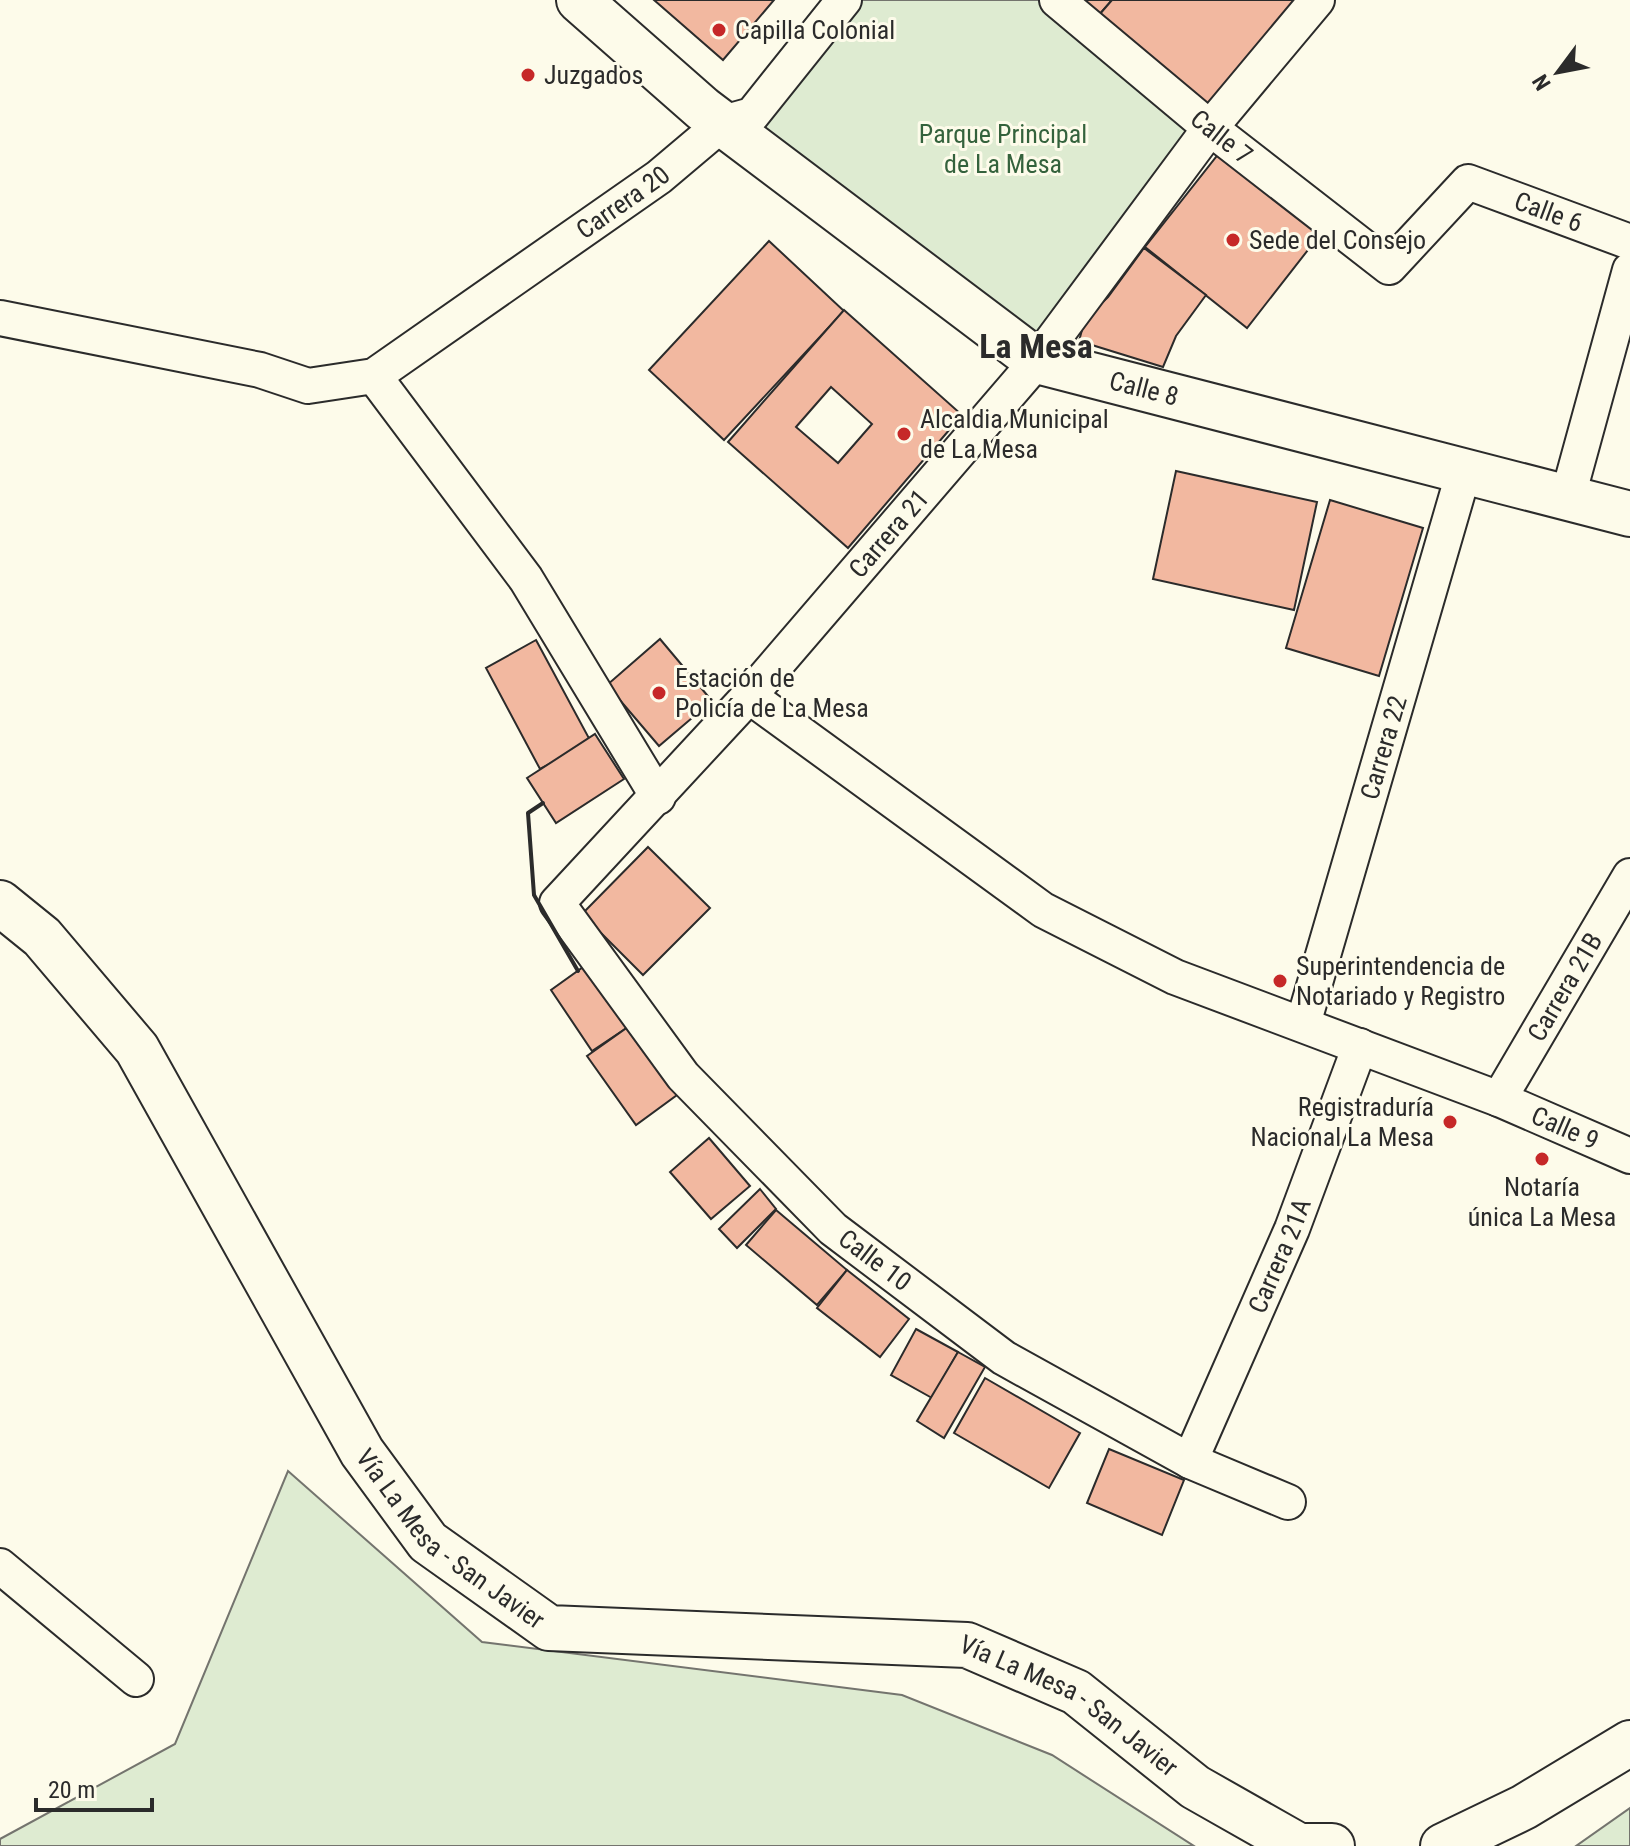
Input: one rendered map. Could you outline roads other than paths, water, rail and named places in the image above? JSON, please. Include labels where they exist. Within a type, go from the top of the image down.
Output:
[{"type":"street","name":"Calle 8","points":[[579,0],[703,109],[1037,361],[1630,514]]},
{"type":"street","name":"Carrera 20","points":[[374,376],[659,177],[723,123],[752,115],[844,0]]},
{"type":"street","name":"Calle 7","points":[[1057,0],[1210,128],[1389,267],[1468,182]]},
{"type":"street","name":"Carrera 21","points":[[557,903],[749,696],[1037,361],[1210,128],[1317,0]]},
{"type":"street","name":"Calle 6","points":[[1468,182],[1630,242]]},
{"type":"street","points":[[1568,496],[1630,270]]},
{"type":"street","points":[[0,318],[260,370],[308,386],[374,376],[526,579],[658,797]]},
{"type":"street","name":"Carrera 22","points":[[1303,1024],[1464,471]]},
{"type":"street","name":"Calle 9","points":[[749,696],[1043,910],[1175,977],[1499,1099],[1630,1156]]},
{"type":"street","name":"Carrera 21B","points":[[1499,1099],[1630,876]]},
{"type":"street","name":"Vía La Mesa - San Javier","points":[[0,903],[42,937],[137,1049],[370,1463],[428,1542],[549,1628],[967,1645],[1076,1692],[1195,1787],[1299,1846],[1332,1846]]},
{"type":"street","name":"Calle 10","points":[[557,903],[683,1076],[833,1229],[1004,1358],[1190,1461],[1288,1502]]},
{"type":"street","name":"Carrera 21A","points":[[1190,1461],[1292,1229],[1360,1046]]},
{"type":"street","points":[[0,1566],[136,1679]]},
{"type":"street","points":[[1443,1846],[1524,1807],[1630,1743]]},
{"type":"place","name":"Capilla Colonial","points":[[719,30]]},
{"type":"place","name":"Juzgados","points":[[528,75]]},
{"type":"place","name":"Sede del Consejo","points":[[1233,240]]},
{"type":"place","name":"Alcaldia Municipal de La Mesa","points":[[904,434]]},
{"type":"place","name":"Estación de Policía de La Mesa","points":[[659,693]]},
{"type":"place","name":"Superintendencia de Notariado y Registro","points":[[1280,981]]},
{"type":"place","name":"Registraduría Nacional La Mesa","points":[[1450,1122]]},
{"type":"place","name":"Notaría única La Mesa","points":[[1542,1159]]},
{"type":"district","name":"La Mesa","points":[[1036,346]]},
{"type":"park label","name":"Parque Principal de La Mesa","points":[[1003,149]]}]
